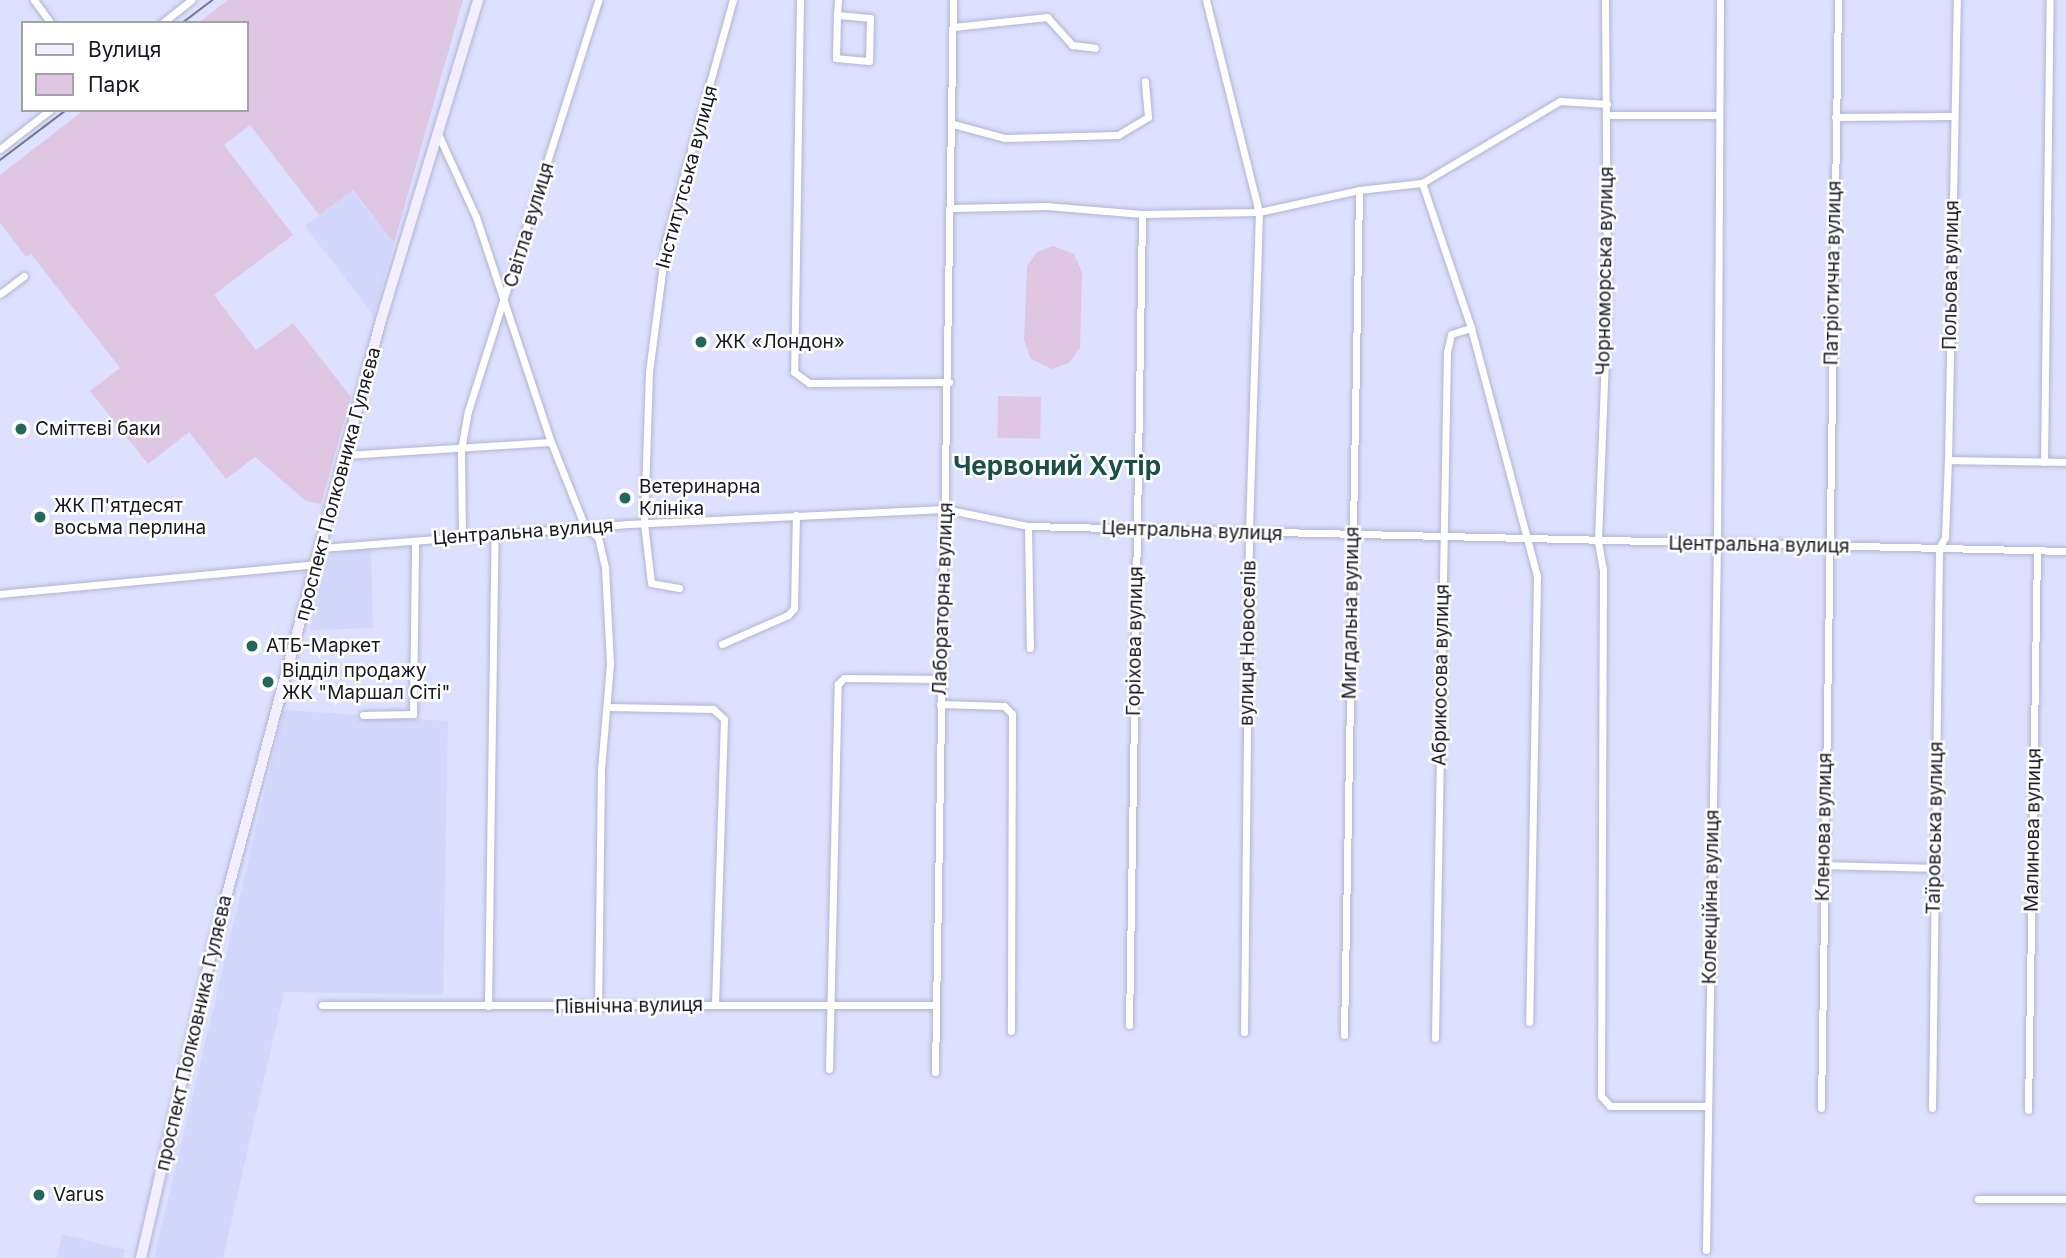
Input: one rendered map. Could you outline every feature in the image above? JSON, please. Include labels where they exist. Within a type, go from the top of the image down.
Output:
[{"type":"main road","name":"проспект Полковника Гуляєва","points":[[141,1258],[213,946],[436,129],[478,0]]},
{"type":"street","points":[[34,0],[50,21]]},
{"type":"street","points":[[176,0],[181,8]]},
{"type":"street","points":[[165,21],[191,0]]},
{"type":"street","name":"Світла вулиця","points":[[598,0],[506,301],[551,442],[585,527],[597,537],[605,568],[608,708],[601,769],[598,1008]]},
{"type":"street","name":"Інститутська вулиця","points":[[679,588],[651,583],[644,523],[649,372],[666,242],[733,0]]},
{"type":"street","points":[[800,0],[794,372],[809,383],[949,382]]},
{"type":"street","points":[[837,15],[870,18],[869,61],[835,58],[837,15],[838,0]]},
{"type":"street","name":"Лабораторна вулиця","points":[[935,1072],[940,679],[953,208],[953,0]]},
{"type":"street","name":"вулиця Новоселів","points":[[1206,0],[1259,212],[1249,533],[1244,1032]]},
{"type":"street","name":"Чорноморська вулиця","points":[[1605,0],[1606,306],[1598,542],[1603,569],[1603,1102],[1708,1106]]},
{"type":"street","name":"Колекційна вулиця","points":[[1706,1250],[1717,544],[1720,0]]},
{"type":"street","name":"Патріотична вулиця","points":[[1829,546],[1838,0]]},
{"type":"street","name":"Польова вулиця","points":[[1939,548],[1945,537],[1948,460],[1957,0]]},
{"type":"street","points":[[2044,462],[2050,0]]},
{"type":"street","points":[[953,27],[1047,17],[1072,45],[1095,48]]},
{"type":"street","points":[[953,124],[1004,138],[1118,135],[1149,117],[1145,81]]},
{"type":"street","points":[[953,208],[1046,206],[1142,215],[1259,212],[1359,190],[1422,183],[1560,101],[1607,104]]},
{"type":"street","points":[[0,149],[47,112]]},
{"type":"street","points":[[1607,115],[1718,115]]},
{"type":"street","points":[[1835,117],[1953,116]]},
{"type":"street","points":[[436,129],[476,217],[506,301],[468,411],[462,448],[463,536]]},
{"type":"street","points":[[1422,183],[1471,328],[1537,576],[1530,1022]]},
{"type":"street","name":"Мигдальна вулиця","points":[[1345,1035],[1359,190]]},
{"type":"street","name":"Горіхова вулиця","points":[[1129,1025],[1142,215]]},
{"type":"street","points":[[0,294],[23,276]]},
{"type":"street","name":"Абрикосова вулиця","points":[[1435,1038],[1448,344],[1456,331],[1471,328]]},
{"type":"street","points":[[345,455],[551,442]]},
{"type":"street","points":[[1948,460],[2066,462]]},
{"type":"street","name":"Центральна вулиця","points":[[322,548],[644,523],[945,509],[1028,526],[1352,537],[2066,551]]},
{"type":"street","points":[[722,644],[788,615],[794,608],[796,515]]},
{"type":"street","points":[[1028,526],[1030,648]]},
{"type":"street","points":[[488,1006],[495,534]]},
{"type":"street","points":[[363,715],[413,714],[415,541]]},
{"type":"street","name":"Кленова вулиця","points":[[1821,1108],[1829,546]]},
{"type":"street","name":"Таїровська вулиця","points":[[1932,1108],[1939,548]]},
{"type":"street","name":"Малинова вулиця","points":[[2028,1110],[2037,550]]},
{"type":"street","points":[[0,594],[317,564]]},
{"type":"street","points":[[829,1069],[838,684],[844,678],[940,679]]},
{"type":"street","points":[[940,704],[1004,705],[1012,714],[1011,1031]]},
{"type":"street","points":[[608,708],[713,709],[724,719],[715,1005]]},
{"type":"street","points":[[1823,865],[1935,867]]},
{"type":"street","name":"Північна вулиця","points":[[322,1005],[598,1008],[936,1005]]},
{"type":"street","points":[[1978,1199],[2066,1199]]},
{"type":"shaded area","points":[[352,190],[394,243],[374,316],[305,226]]},
{"type":"shaded area","points":[[371,545],[373,628],[310,630],[327,556]]},
{"type":"shaded area","points":[[284,710],[448,721],[443,995],[284,992],[223,1258],[154,1258]]},
{"type":"shaded area","points":[[62,1234],[125,1250],[123,1258],[57,1258]]},
{"type":"green space","points":[[228,0],[463,0],[394,243],[353,190],[319,215],[250,125],[224,145],[293,235],[214,295],[256,350],[293,323],[351,397],[321,504],[306,501],[255,457],[226,479],[189,432],[148,464],[90,391],[120,368],[31,254],[26,257],[0,223],[0,175],[81,112],[248,112],[248,21],[201,21]]},
{"type":"green space","points":[[1053,246],[1074,254],[1082,272],[1080,348],[1069,363],[1052,369],[1031,359],[1024,340],[1027,266],[1037,252]]},
{"type":"green space","points":[[998,396],[1041,397],[1040,439],[997,438]]},
{"type":"tram line","points":[[185,21],[212,0]]},
{"type":"tram line","points":[[0,160],[63,112]]},
{"type":"place","name":"ЖК «Лондон»","points":[[701,342]]},
{"type":"place","name":"Сміттєві баки","points":[[21,429]]},
{"type":"place","name":"Ветеринарна Клініка","points":[[625,498]]},
{"type":"place","name":"ЖК П'ятдесят восьма перлина","points":[[40,517]]},
{"type":"place","name":"АТБ-Маркет","points":[[252,646]]},
{"type":"place","name":"Відділ продажу ЖК \"Маршал Сіті\"","points":[[268,682]]},
{"type":"place","name":"Varus","points":[[39,1195]]},
{"type":"district","name":"Червоний Хутір","points":[[1057,466]]}]
